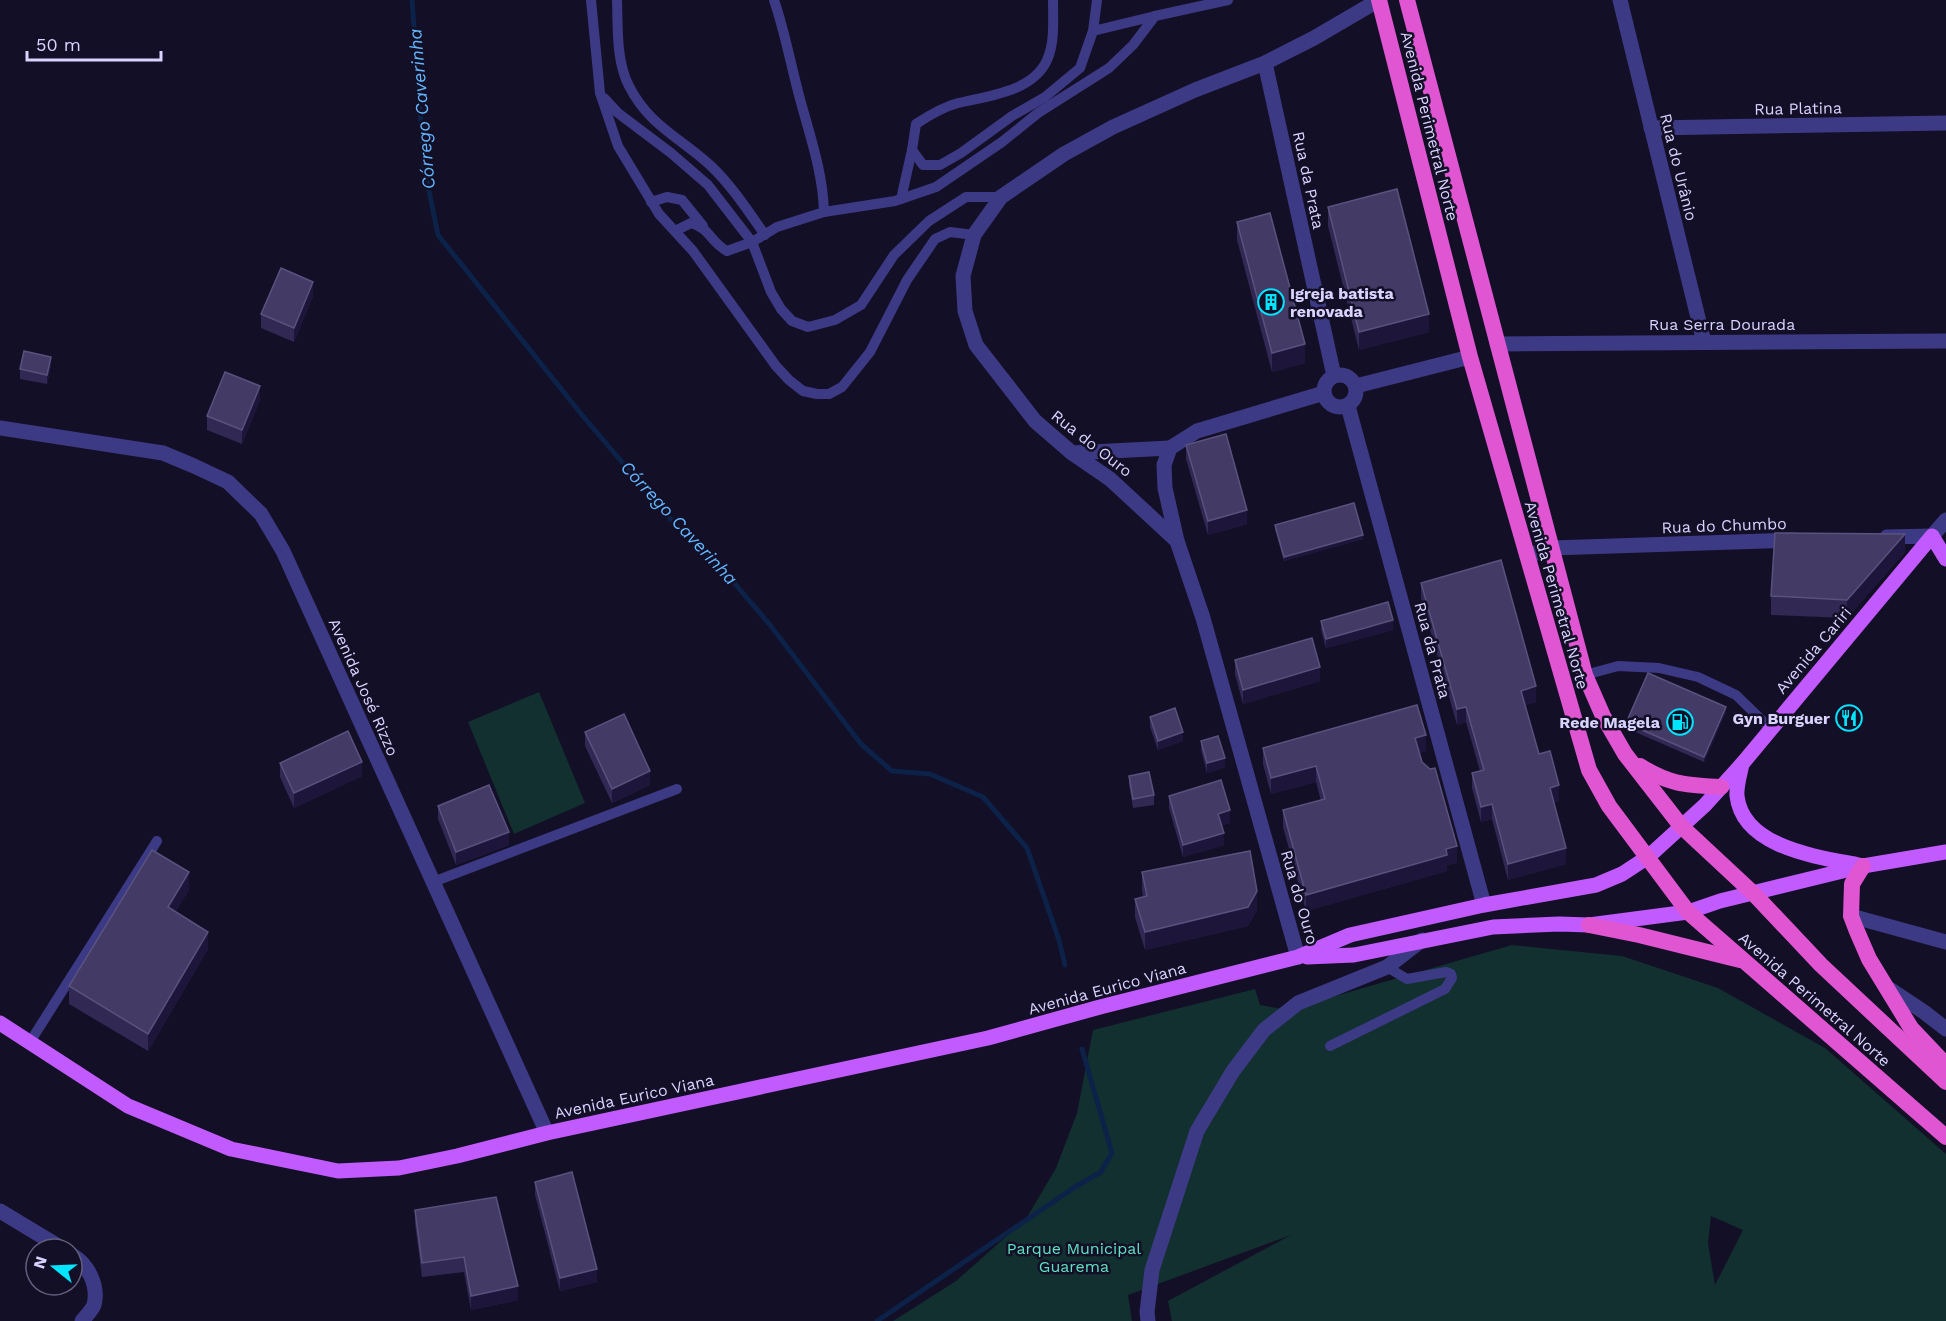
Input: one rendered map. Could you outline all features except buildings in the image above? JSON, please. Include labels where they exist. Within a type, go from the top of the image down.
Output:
[{"type":"highway","name":"Avenida Perimetral Norte","points":[[1379,0],[1470,357],[1589,770],[1609,806],[1688,912],[1946,1137]]},
{"type":"highway","name":"Avenida Perimetral Norte","points":[[1407,0],[1585,675],[1603,716],[1630,760],[1681,826],[1754,894],[1821,965],[1946,1082]]},
{"type":"highway","points":[[1630,760],[1659,778],[1686,785],[1721,787]]},
{"type":"highway","points":[[1863,866],[1852,884],[1851,916],[1869,959],[1884,986],[1911,1028],[1946,1065]]},
{"type":"highway","points":[[1589,925],[1744,961]]},
{"type":"main road","points":[[1932,536],[1946,559]]},
{"type":"main road","name":"Avenida Cariri","points":[[1681,826],[1742,764],[1932,536]]},
{"type":"main road","points":[[1742,764],[1736,795],[1741,814],[1754,829],[1776,844],[1824,858],[1863,866]]},
{"type":"main road","name":"Avenida Eurico Viana","points":[[0,1023],[128,1106],[231,1149],[338,1171],[399,1168],[547,1133],[988,1038],[1298,957],[1350,935],[1484,904],[1596,885],[1622,874],[1648,858],[1681,826]]},
{"type":"main road","name":"Avenida Eurico Viana","points":[[1298,957],[1354,955],[1492,927],[1589,925],[1688,912],[1720,901],[1863,866],[1946,852]]},
{"type":"street","name":"Rua do Ouro","points":[[1298,957],[1206,630],[1178,540],[1110,479],[1072,453],[1035,421],[976,345],[965,311],[963,276],[974,235],[1001,196],[1064,154],[1113,127],[1195,90],[1265,63],[1314,38],[1379,0]]},
{"type":"street","name":"Rua do Urânio","points":[[1620,0],[1704,342]]},
{"type":"street","name":"Rua da Prata","points":[[1265,63],[1334,376]]},
{"type":"street","name":"Rua Platina","points":[[1651,128],[1946,123]]},
{"type":"street","name":"Rua Serra Dourada","points":[[1497,344],[1946,341]]},
{"type":"street","points":[[1356,386],[1470,357]]},
{"type":"street","points":[[1344,375],[1356,386],[1355,398],[1348,406],[1337,408],[1325,398],[1326,383],[1334,376],[1344,375]]},
{"type":"street","points":[[1072,453],[1170,448],[1197,431],[1324,393]]},
{"type":"street","name":"Rua da Prata","points":[[1348,406],[1484,904]]},
{"type":"street","name":"Avenida José Rizzo","points":[[0,428],[163,453],[228,482],[261,514],[283,551],[547,1133]]},
{"type":"street","points":[[1170,448],[1164,465],[1165,488],[1178,540]]},
{"type":"street","name":"Avenida Cariri","points":[[1932,536],[1946,520]]},
{"type":"street","points":[[1872,538],[1932,536]]},
{"type":"street","name":"Rua do Chumbo","points":[[1527,556],[1552,548],[1813,540]]},
{"type":"street","points":[[1851,916],[1946,942]]},
{"type":"street","points":[[1148,1321],[1146,1312],[1152,1270],[1197,1131],[1233,1071],[1264,1030],[1298,1003],[1387,967],[1422,940]]},
{"type":"street","points":[[1884,986],[1946,1029]]},
{"type":"street","points":[[0,1211],[43,1237]]},
{"type":"street","points":[[82,1321],[94,1306],[95,1284],[84,1268]]},
{"type":"lane","points":[[591,0],[600,93],[618,146],[651,202],[693,251],[789,380],[803,391],[829,394],[843,387],[870,352],[907,280],[935,239],[950,231],[974,235]]},
{"type":"lane","points":[[616,0],[622,65],[628,86],[652,120],[710,165],[729,185],[765,235]]},
{"type":"lane","points":[[774,0],[783,26],[812,139],[823,187],[824,212]]},
{"type":"lane","points":[[901,199],[916,124],[956,104],[1010,90],[1039,72],[1048,59],[1053,0]]},
{"type":"lane","points":[[912,150],[923,165],[940,165],[961,153],[1012,116],[1046,97],[1080,68],[1093,31],[1097,0]]},
{"type":"lane","points":[[1093,31],[1228,0]]},
{"type":"lane","points":[[651,202],[667,197],[682,200],[718,246],[728,251],[753,242],[777,227],[824,212],[901,199],[936,187],[1002,142],[1038,113],[1092,81],[1109,68],[1133,45],[1155,16]]},
{"type":"lane","points":[[1080,68],[1092,81]]},
{"type":"lane","points":[[600,93],[618,113],[671,153],[708,185],[753,242],[771,292],[781,309],[792,321],[808,327],[835,320],[861,305],[894,255],[929,220],[966,197],[1001,196]]},
{"type":"lane","points":[[675,231],[691,223],[703,226]]},
{"type":"lane","points":[[1585,675],[1618,666],[1659,668],[1698,677],[1736,695],[1771,729]]},
{"type":"lane","points":[[433,882],[677,789]]},
{"type":"lane","points":[[30,1042],[157,841]]},
{"type":"lane","points":[[1330,1046],[1444,989],[1452,978],[1446,972],[1407,979],[1387,967]]},
{"type":"green space","points":[[539,692],[585,803],[514,834],[468,722]]},
{"type":"green space","name":"Parque Municipal Guarema","points":[[1512,945],[1622,956],[1718,988],[1825,1048],[1946,1154],[1946,1321],[1172,1321],[1168,1301],[1291,1235],[1128,1295],[1132,1321],[893,1321],[956,1281],[1026,1219],[1056,1168],[1077,1113],[1093,1030],[1255,989],[1260,1005],[1287,1010]],"holes":[[[1711,1216],[1743,1230],[1715,1285],[1708,1243]]]},
{"type":"waterway","name":"Córrego Caverinha","points":[[412,0],[424,166],[438,235],[582,415],[673,522],[724,571],[770,625],[861,744],[892,771],[930,774],[983,797],[1027,848],[1059,940],[1065,965]]},
{"type":"waterway","name":"Córrego Caverinha","points":[[877,1321],[1075,1187],[1101,1172],[1112,1153],[1082,1049]]},
{"type":"place","name":"Igreja batista renovada","points":[[1271,302]]},
{"type":"place","name":"Gyn Burguer","points":[[1849,718]]},
{"type":"place","name":"Rede Magela","points":[[1680,722]]}]
